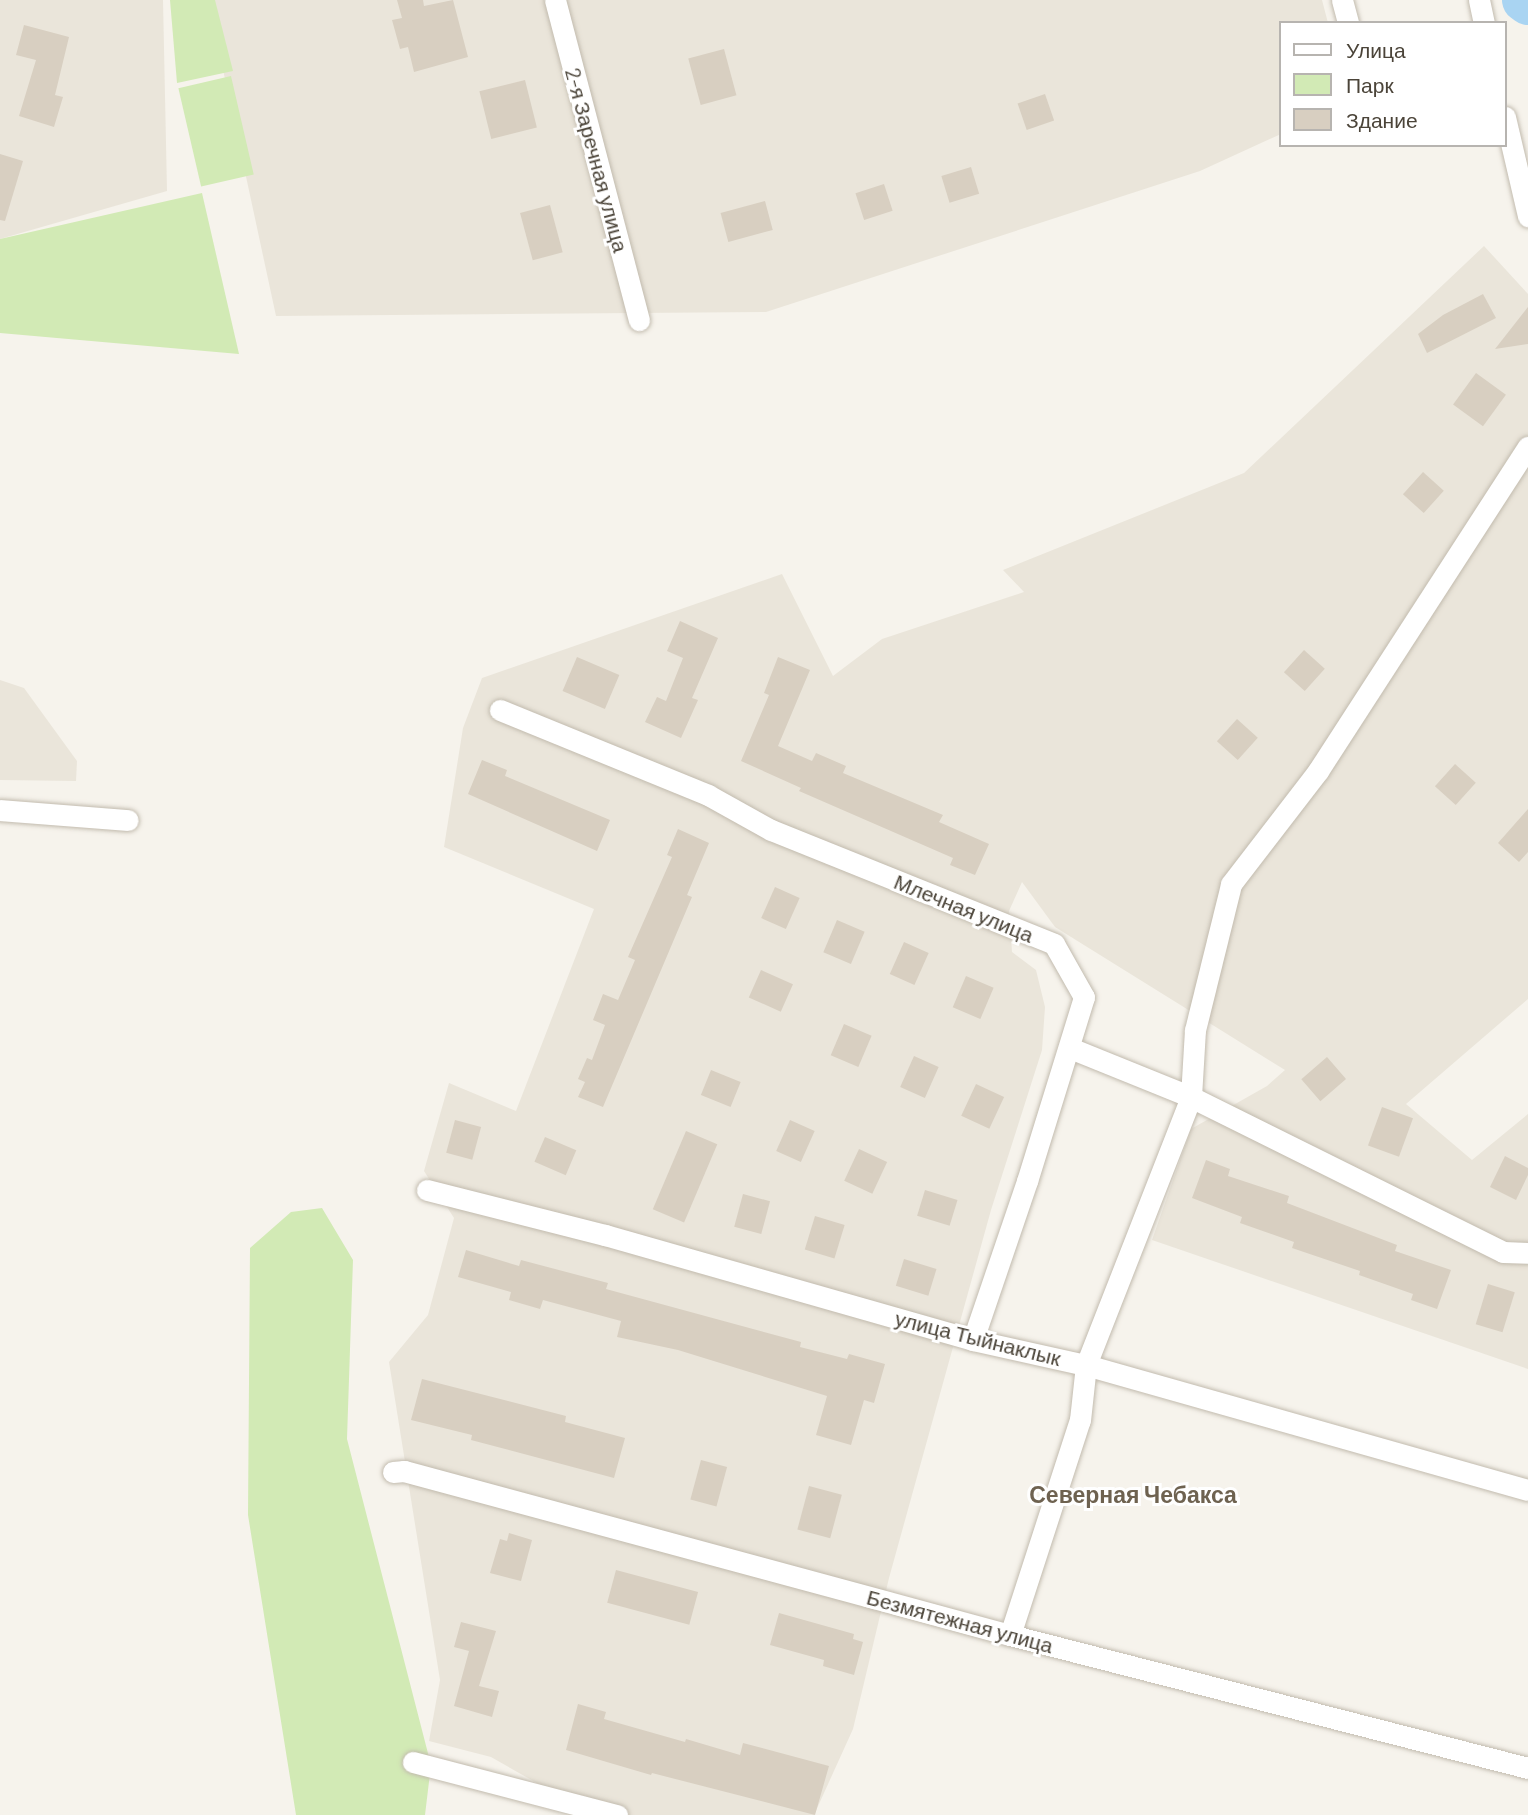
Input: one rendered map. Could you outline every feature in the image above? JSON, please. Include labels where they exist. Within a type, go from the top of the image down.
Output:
[{"type":"street","name":"2-я Заречная улица","points":[[555,0],[639,320]]},
{"type":"street","points":[[1342,0],[1347,21]]},
{"type":"street","points":[[1479,0],[1484,21]]},
{"type":"street","points":[[1507,126],[1528,216]]},
{"type":"street","points":[[1010,1635],[1080,1420],[1086,1365],[1191,1097],[1195,1030],[1231,884],[1318,771],[1528,447]]},
{"type":"street","name":"Млечная улица","points":[[500,710],[708,795],[771,830],[1054,944],[1084,997],[1070,1048],[973,1340]]},
{"type":"street","points":[[0,810],[128,820]]},
{"type":"street","points":[[1070,1048],[1191,1097],[1503,1252],[1528,1253]]},
{"type":"street","name":"улица Тыйнаклык","points":[[428,1190],[605,1235],[973,1340],[1086,1365],[1528,1490]]},
{"type":"street","name":"Безмятежная улица","points":[[393,1472],[404,1471],[1010,1635],[1528,1768]]},
{"type":"street","points":[[413,1762],[617,1815]]},
{"type":"shaded area","points":[[0,0],[163,0],[167,191],[0,239]]},
{"type":"shaded area","points":[[208,0],[1322,0],[1327,21],[1280,21],[1280,134],[1200,171],[766,312],[276,316]]},
{"type":"shaded area","points":[[1484,246],[1528,294],[1528,999],[1406,1104],[1472,1160],[1528,1114],[1528,1369],[1152,1240],[1191,1129],[1267,1086],[1285,1070],[1055,927],[1022,882],[1009,911],[1012,952],[1036,970],[1045,1007],[1042,1050],[991,1210],[889,1578],[853,1729],[814,1815],[593,1815],[491,1757],[429,1741],[440,1680],[389,1362],[428,1315],[454,1218],[424,1171],[449,1083],[516,1111],[594,909],[444,847],[463,728],[482,678],[782,574],[833,676],[882,639],[1024,592],[1003,570],[1244,473]]},
{"type":"shaded area","points":[[0,680],[24,688],[77,761],[76,781],[0,780]]},
{"type":"green space","points":[[170,0],[215,0],[233,71],[177,83]]},
{"type":"green space","points":[[231,76],[254,174],[201,187],[178,88]]},
{"type":"green space","points":[[202,193],[239,354],[0,333],[0,239]]},
{"type":"green space","points":[[322,1208],[353,1260],[347,1439],[431,1765],[425,1815],[296,1815],[248,1515],[250,1248],[291,1212]]},
{"type":"building","points":[[397,0],[423,0],[424,6],[453,0],[468,57],[414,72],[408,47],[400,49],[392,20],[402,18]]},
{"type":"building","points":[[24,25],[69,37],[55,95],[63,97],[54,127],[19,116],[36,60],[16,55]]},
{"type":"building","points":[[724,49],[736,95],[701,105],[688,59]]},
{"type":"building","points":[[525,80],[537,128],[491,139],[479,91]]},
{"type":"building","points":[[1045,94],[1054,120],[1027,130],[1018,103]]},
{"type":"building","points":[[0,154],[23,161],[5,221],[0,220]]},
{"type":"building","points":[[971,167],[979,194],[950,203],[941,176]]},
{"type":"building","points":[[884,184],[893,211],[864,220],[855,193]]},
{"type":"building","points":[[765,201],[773,230],[728,242],[721,213]]},
{"type":"building","points":[[550,205],[563,252],[533,260],[520,213]]},
{"type":"building","points":[[1483,294],[1496,318],[1427,353],[1418,334],[1443,315]]},
{"type":"building","points":[[1528,307],[1528,344],[1495,349]]},
{"type":"building","points":[[1476,373],[1506,395],[1483,426],[1453,405]]},
{"type":"building","points":[[1423,472],[1444,491],[1424,513],[1403,494]]},
{"type":"building","points":[[680,621],[718,638],[692,698],[698,700],[681,738],[645,722],[657,697],[666,701],[683,658],[667,651]]},
{"type":"building","points":[[1304,650],[1325,669],[1305,691],[1284,672]]},
{"type":"building","points":[[577,657],[619,675],[605,709],[563,691]]},
{"type":"building","points":[[778,657],[810,670],[778,746],[812,761],[816,753],[846,766],[843,773],[943,815],[939,822],[989,844],[975,875],[950,865],[953,858],[799,791],[801,788],[741,761],[769,695],[764,693]]},
{"type":"building","points":[[1237,719],[1258,738],[1238,760],[1217,741]]},
{"type":"building","points":[[482,760],[507,770],[505,776],[610,820],[597,851],[468,794]]},
{"type":"building","points":[[1455,764],[1476,783],[1456,805],[1435,786]]},
{"type":"building","points":[[1528,809],[1528,852],[1519,862],[1498,843]]},
{"type":"building","points":[[678,829],[709,843],[687,895],[692,897],[603,1107],[578,1097],[585,1082],[578,1079],[587,1058],[592,1060],[605,1025],[593,1020],[603,994],[618,1000],[635,960],[628,957],[672,857],[667,855]]},
{"type":"building","points":[[775,887],[800,898],[786,929],[761,918]]},
{"type":"building","points":[[837,920],[865,932],[851,964],[823,952]]},
{"type":"building","points":[[904,942],[929,953],[914,985],[890,974]]},
{"type":"building","points":[[761,970],[793,984],[781,1012],[749,997]]},
{"type":"building","points":[[966,976],[994,988],[980,1019],[953,1007]]},
{"type":"building","points":[[844,1024],[872,1036],[858,1067],[831,1055]]},
{"type":"building","points":[[914,1056],[939,1067],[925,1098],[900,1087]]},
{"type":"building","points":[[1327,1057],[1346,1079],[1320,1101],[1301,1079]]},
{"type":"building","points":[[711,1070],[741,1082],[731,1107],[701,1095]]},
{"type":"building","points":[[976,1084],[1004,1097],[989,1129],[961,1116]]},
{"type":"building","points":[[1382,1107],[1413,1118],[1399,1157],[1368,1146]]},
{"type":"building","points":[[455,1120],[481,1127],[472,1160],[446,1153]]},
{"type":"building","points":[[790,1120],[815,1131],[801,1162],[776,1151]]},
{"type":"building","points":[[686,1131],[717,1144],[684,1223],[653,1209]]},
{"type":"building","points":[[545,1137],[576,1150],[566,1175],[534,1162]]},
{"type":"building","points":[[859,1149],[887,1162],[872,1194],[844,1181]]},
{"type":"building","points":[[1505,1156],[1528,1168],[1528,1175],[1516,1200],[1490,1187]]},
{"type":"building","points":[[1206,1160],[1230,1169],[1228,1176],[1289,1196],[1287,1203],[1397,1245],[1395,1251],[1451,1270],[1437,1309],[1411,1300],[1413,1294],[1359,1275],[1360,1271],[1292,1248],[1294,1242],[1240,1223],[1242,1217],[1192,1198]]},
{"type":"building","points":[[925,1190],[958,1200],[950,1226],[917,1216]]},
{"type":"building","points":[[743,1194],[770,1201],[761,1234],[734,1227]]},
{"type":"building","points":[[815,1216],[845,1225],[834,1259],[805,1249]]},
{"type":"building","points":[[466,1250],[519,1266],[521,1260],[608,1283],[606,1289],[801,1342],[800,1347],[847,1359],[849,1354],[885,1364],[874,1403],[864,1400],[851,1445],[816,1435],[827,1396],[678,1350],[617,1337],[621,1321],[543,1300],[540,1309],[509,1300],[511,1292],[458,1277]]},
{"type":"building","points":[[904,1259],[937,1269],[928,1296],[896,1286]]},
{"type":"building","points":[[1488,1284],[1515,1292],[1502,1332],[1476,1324]]},
{"type":"building","points":[[422,1379],[566,1416],[565,1422],[625,1438],[614,1478],[471,1440],[472,1435],[411,1420]]},
{"type":"building","points":[[701,1460],[727,1467],[716,1507],[690,1500]]},
{"type":"building","points":[[809,1486],[842,1495],[830,1538],[797,1529]]},
{"type":"building","points":[[509,1533],[532,1540],[521,1581],[490,1573],[500,1539],[507,1541]]},
{"type":"building","points":[[616,1570],[698,1592],[689,1625],[607,1603]]},
{"type":"building","points":[[779,1613],[854,1634],[853,1639],[863,1642],[854,1675],[823,1666],[824,1660],[770,1645]]},
{"type":"building","points":[[461,1622],[496,1631],[479,1686],[499,1691],[492,1717],[454,1706],[469,1651],[454,1647]]},
{"type":"building","points":[[578,1704],[606,1712],[604,1719],[685,1742],[686,1739],[740,1755],[743,1743],[829,1766],[815,1815],[652,1773],[651,1775],[566,1750]]},
{"type":"waterway","points":[[1524,0],[1528,3]]},
{"type":"district","name":"Северная Чебакса","points":[[1133,1494]]}]
